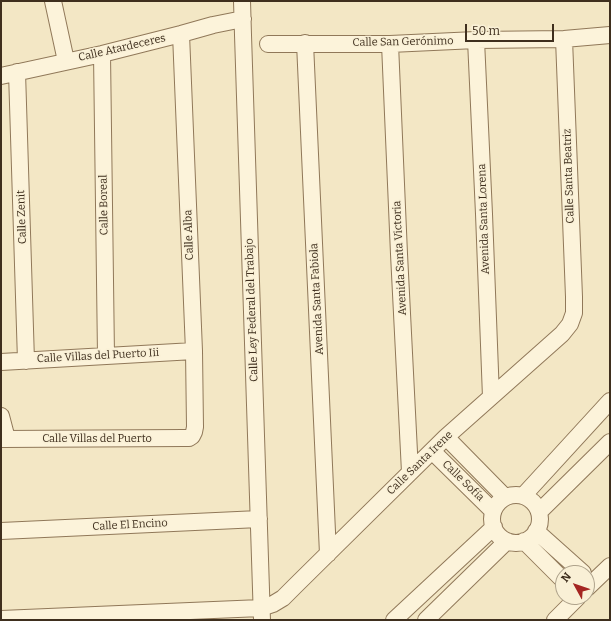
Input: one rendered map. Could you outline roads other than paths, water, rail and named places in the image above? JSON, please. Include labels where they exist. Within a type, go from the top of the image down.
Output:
[{"type":"street","points":[[53,1],[66,61]]},
{"type":"street","name":"Calle Ley Federal del Trabajo","points":[[242,1],[261,614]]},
{"type":"street","name":"Calle Atardeceres","points":[[1,76],[102,54],[243,18]]},
{"type":"street","name":"Calle Alba","points":[[180,34],[194,351],[195,427],[192,436]]},
{"type":"street","name":"Calle San Gerónimo","points":[[268,44],[390,44],[476,40],[564,39],[610,35]]},
{"type":"street","name":"Calle Santa Beatriz","points":[[564,39],[574,313]]},
{"type":"street","name":"Avenida Santa Lorena","points":[[476,40],[491,397]]},
{"type":"street","name":"Avenida Santa Fabiola","points":[[305,43],[328,554]]},
{"type":"street","name":"Avenida Santa Victoria","points":[[390,44],[410,472]]},
{"type":"street","name":"Calle Boreal","points":[[102,54],[106,356]]},
{"type":"street","name":"Calle Zenit","points":[[17,72],[26,361]]},
{"type":"street","name":"Calle Santa Irene","points":[[261,614],[283,598],[446,437],[562,334],[570,324],[574,313]]},
{"type":"street","name":"Calle Villas del Puerto Iii","points":[[1,362],[194,351]]},
{"type":"street","points":[[523,496],[610,401]]},
{"type":"street","points":[[1,416],[4,439]]},
{"type":"street","name":"Calle Villas del Puerto","points":[[4,439],[189,438],[192,436]]},
{"type":"street","name":"Calle Sofía","points":[[446,437],[505,498]]},
{"type":"street","points":[[539,512],[610,442]]},
{"type":"street","name":"Calle Sofía","points":[[432,451],[494,519]]},
{"type":"street","points":[[511,495],[523,496],[530,499],[536,505],[540,518],[539,525],[530,536],[518,542],[507,541],[497,532],[494,519],[498,503],[511,495]]},
{"type":"street","name":"Calle El Encino","points":[[1,531],[259,519]]},
{"type":"street","points":[[394,620],[494,519]]},
{"type":"street","points":[[530,536],[555,569]]},
{"type":"street","points":[[530,536],[568,565]]},
{"type":"street","points":[[426,620],[507,541]]},
{"type":"street","points":[[595,576],[610,566]]},
{"type":"street","points":[[555,620],[570,605]]},
{"type":"street","points":[[1,619],[261,614]]}]
